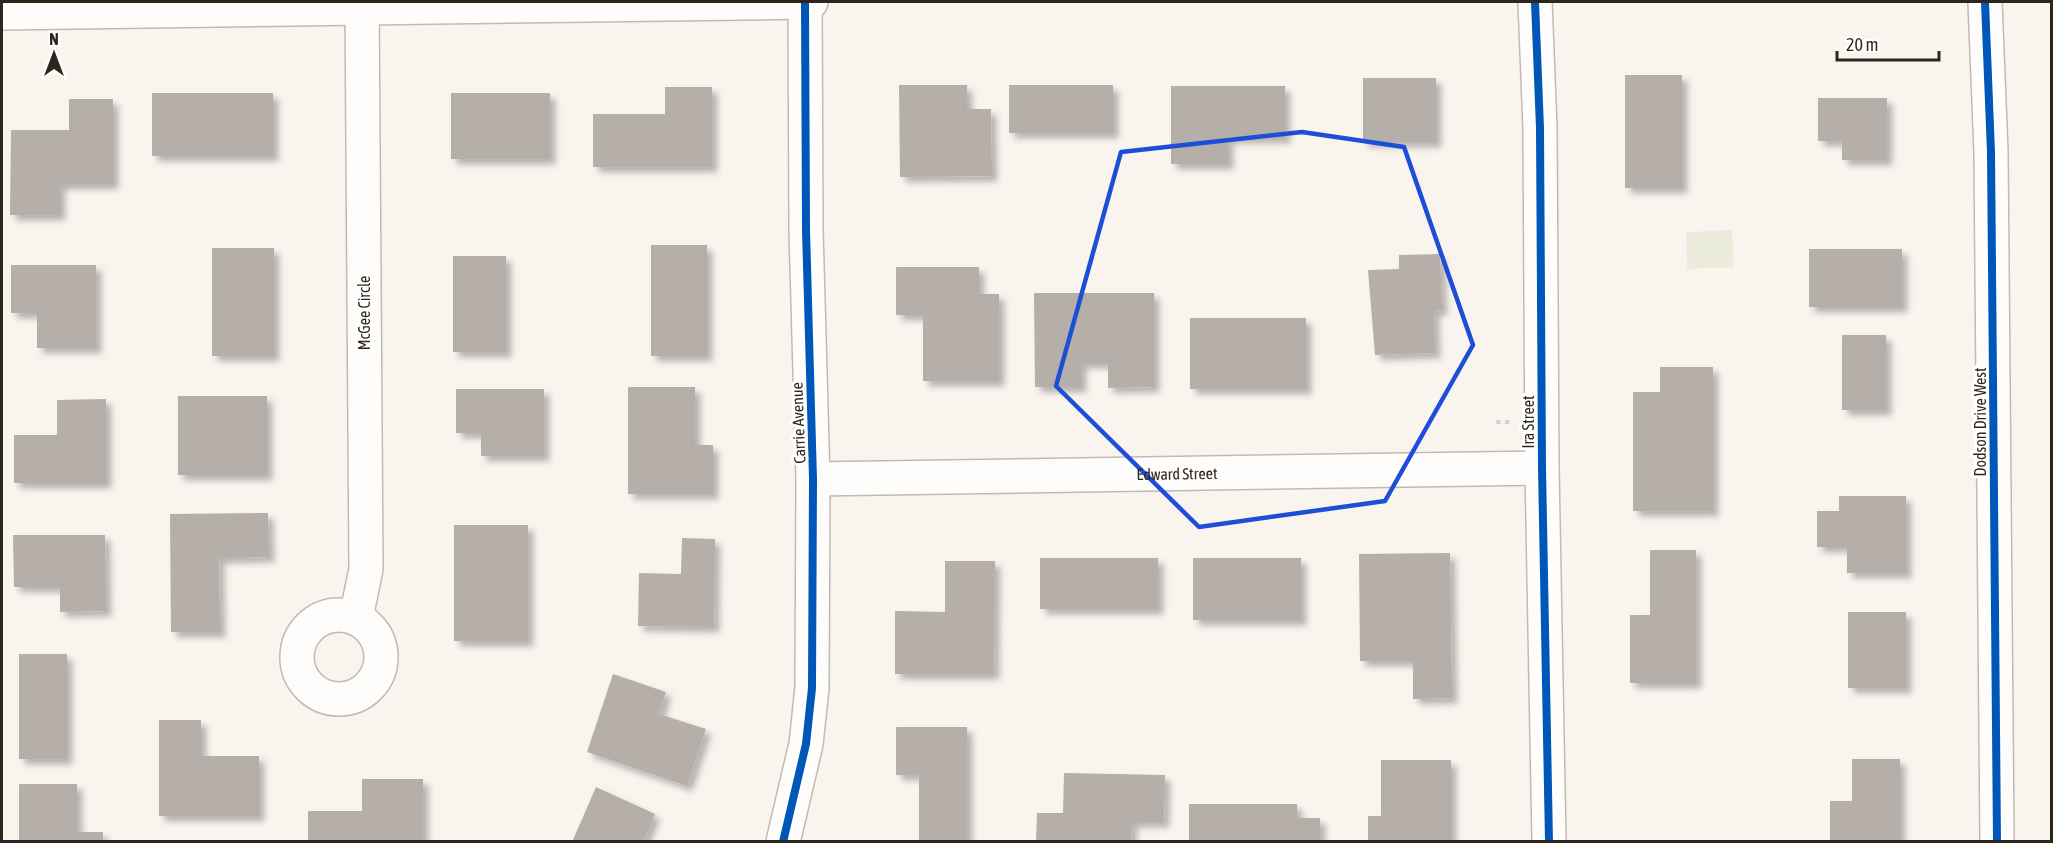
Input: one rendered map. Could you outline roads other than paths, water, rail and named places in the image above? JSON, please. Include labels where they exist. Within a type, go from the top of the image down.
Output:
[{"type":"street","name":"Carrie Avenue","points":[[783,842],[806,744],[812,688],[813,479],[806,230],[805,2]]},
{"type":"street","points":[[2,13],[362,4],[811,2]]},
{"type":"street","name":"Ira Street","points":[[1535,2],[1540,128],[1542,468],[1549,842]]},
{"type":"street","name":"Dodson Drive West","points":[[1985,2],[1991,152],[1997,842]]},
{"type":"street","name":"McGee Circle","points":[[356,618],[366,569],[362,4]]},
{"type":"street","name":"Edward Street","points":[[813,479],[1542,468]]}]
